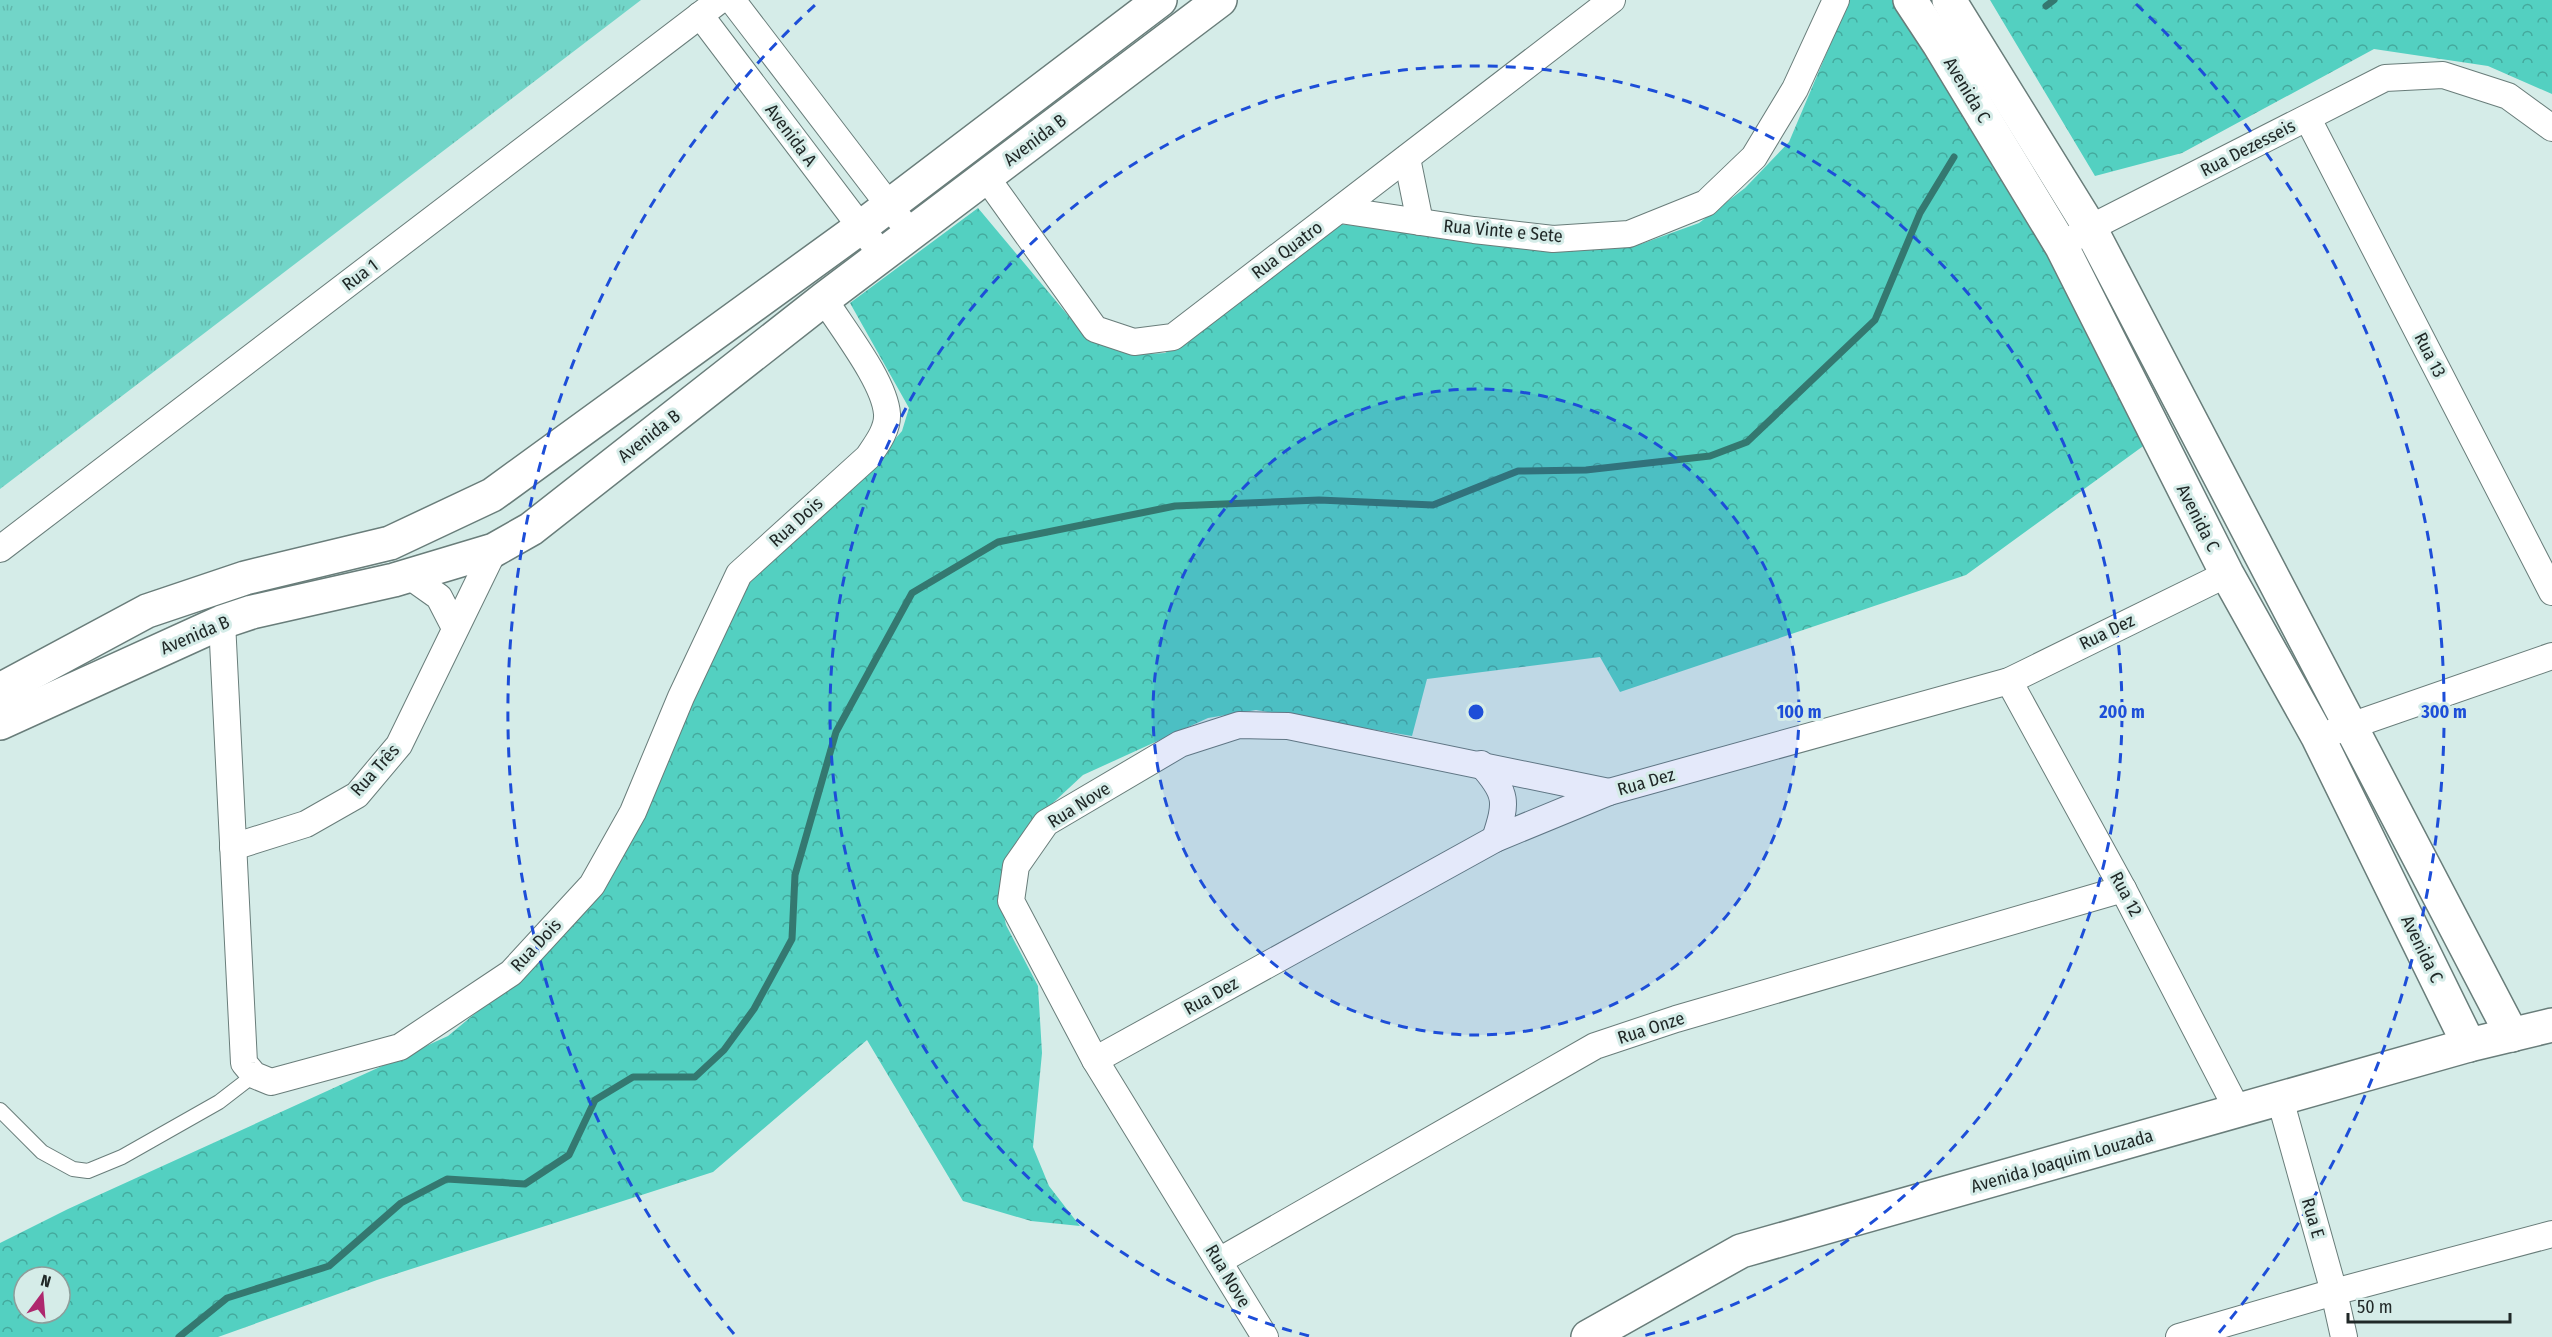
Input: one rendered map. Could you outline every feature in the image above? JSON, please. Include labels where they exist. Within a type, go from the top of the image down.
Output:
[{"type":"street","name":"Avenida A","points":[[732,0],[911,234]]},
{"type":"street","name":"Avenida B","points":[[0,690],[147,611],[245,578],[390,543],[492,495],[890,206],[1160,0]]},
{"type":"street","name":"Avenida B","points":[[0,723],[222,622],[252,612],[408,576],[494,550],[531,529],[824,299],[1220,0]]},
{"type":"street","name":"Rua Quatro","points":[[986,177],[1095,328],[1134,342],[1173,337],[1612,0]]},
{"type":"street","name":"Rua Vinte e Sete","points":[[1340,210],[1553,239],[1629,234],[1706,203],[1754,157],[1796,89],[1836,0]]},
{"type":"street","name":"Avenida C","points":[[1910,0],[2062,247],[2227,574],[2318,737],[2469,1045]]},
{"type":"street","name":"Avenida C","points":[[1949,0],[2090,228],[2512,1035]]},
{"type":"street","name":"Avenida A","points":[[710,8],[882,256]]},
{"type":"street","name":"Rua 1","points":[[0,549],[710,8]]},
{"type":"street","name":"Rua Dezesseis","points":[[2062,247],[2090,228],[2385,78],[2443,75],[2508,96],[2552,128]]},
{"type":"street","name":"Rua 13","points":[[2308,118],[2552,592]]},
{"type":"street","points":[[1407,158],[1420,222]]},
{"type":"street","name":"Rua Dois","points":[[254,1075],[271,1082],[400,1047],[511,973],[592,885],[633,812],[681,697],[739,574],[868,457],[881,437],[887,416],[881,388],[824,299]]},
{"type":"street","name":"Rua Três","points":[[233,847],[306,824],[357,795],[399,745],[494,550]]},
{"type":"street","name":"Rua Dez","points":[[1095,1060],[1495,839],[1609,792],[2009,681],[2227,574]]},
{"type":"street","points":[[408,576],[439,597],[455,628]]},
{"type":"street","points":[[222,622],[244,1063],[254,1075]]},
{"type":"street","points":[[2318,737],[2552,656]]},
{"type":"street","name":"Rua 12","points":[[2009,681],[2123,889],[2238,1111]]},
{"type":"street","name":"Rua Nove","points":[[1265,1337],[1095,1060],[1011,901],[1016,866],[1046,823],[1180,744],[1239,725],[1288,726],[1609,792]]},
{"type":"street","points":[[1481,764],[1498,782],[1504,800],[1502,818],[1495,839]]},
{"type":"street","name":"Rua Onze","points":[[1219,1261],[1595,1046],[1676,1019],[2123,889]]},
{"type":"street","name":"Avenida Joaquim Louzada","points":[[1588,1337],[1741,1251],[2469,1045],[2552,1025]]},
{"type":"street","name":"Rua E","points":[[2280,1099],[2334,1292],[2344,1337]]},
{"type":"street","points":[[2179,1337],[2334,1292],[2552,1234]]},
{"type":"lane","points":[[0,1110],[42,1152],[73,1169],[88,1171],[122,1157],[219,1102],[254,1075]]},
{"type":"green space","points":[[0,0],[641,0],[0,489]]},
{"type":"green space","points":[[1849,0],[1893,0],[2050,252],[2146,444],[1966,575],[1620,692],[1600,657],[1427,679],[1412,736],[1256,710],[1208,718],[1083,775],[1027,827],[999,892],[1006,925],[1038,986],[1042,1053],[1033,1147],[1049,1186],[1080,1226],[1031,1221],[963,1201],[867,1040],[713,1172],[377,1280],[218,1337],[0,1337],[0,1243],[68,1209],[448,1036],[538,961],[612,877],[747,585],[858,481],[902,431],[909,408],[850,303],[978,208],[1087,338],[1131,355],[1165,353],[1198,332],[1339,224],[1583,249],[1641,244],[1699,223],[1745,188],[1789,142]]},
{"type":"green space","points":[[1990,0],[2552,0],[2552,94],[2488,66],[2374,49],[2182,153],[2095,176]]},
{"type":"waterway","points":[[2046,6],[2054,0]]},
{"type":"waterway","points":[[179,1337],[227,1298],[329,1266],[401,1203],[447,1179],[525,1184],[569,1155],[595,1100],[633,1077],[695,1077],[724,1050],[754,1009],[792,939],[795,875],[836,732],[912,593],[998,542],[1175,506],[1319,500],[1433,505],[1518,471],[1586,470],[1710,456],[1747,442],[1875,320],[1920,213],[1954,157]]}]
